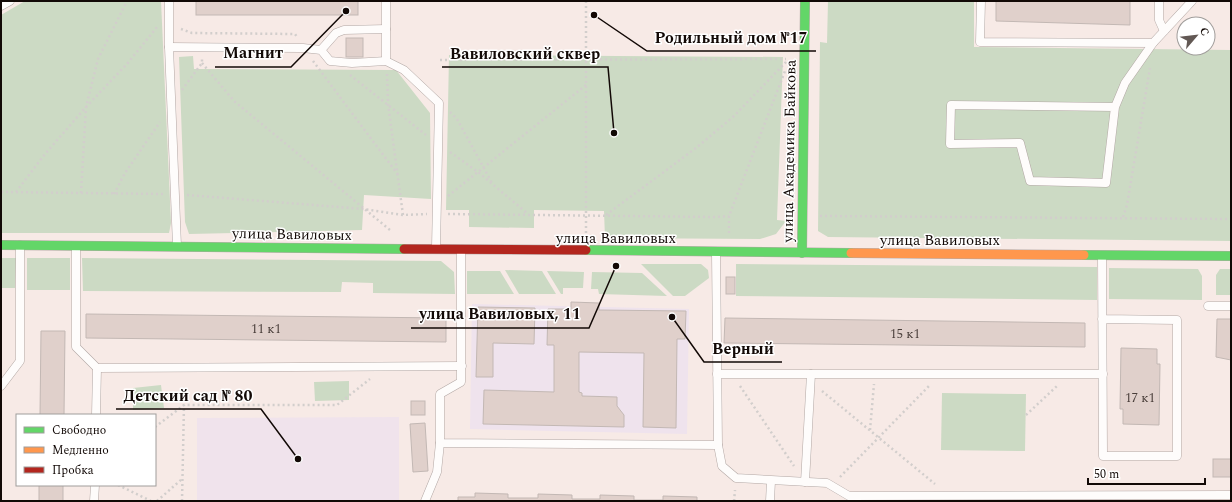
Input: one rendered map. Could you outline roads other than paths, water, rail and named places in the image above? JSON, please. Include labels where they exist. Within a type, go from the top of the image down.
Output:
[{"type":"street","name":"улица Академика Байкова","points":[[802,253],[805,1]]},
{"type":"street","name":"улица Вавиловых","points":[[1,245],[1231,256]]},
{"type":"lane","points":[[1,6],[10,1]]},
{"type":"lane","points":[[169,1],[169,47],[177,247]]},
{"type":"lane","points":[[386,1],[386,61]]},
{"type":"lane","points":[[981,1],[980,42],[1153,43]]},
{"type":"lane","points":[[1159,1],[1159,20],[1164,31]]},
{"type":"lane","points":[[1115,107],[951,105],[950,144],[1020,143],[1030,181],[1106,182],[1115,107],[1125,83],[1153,43],[1192,1]]},
{"type":"lane","points":[[321,50],[336,33],[344,30],[386,29]]},
{"type":"lane","points":[[169,47],[303,48],[321,50],[330,61],[352,63],[386,61],[404,70],[439,103],[436,250]]},
{"type":"lane","points":[[1,386],[20,361],[20,245]]},
{"type":"lane","points":[[76,246],[76,347],[97,368],[462,366]]},
{"type":"lane","points":[[425,501],[437,472],[440,442],[440,394],[461,382],[460,250]]},
{"type":"lane","points":[[716,252],[718,445],[722,466],[736,478],[827,483],[849,498],[948,495],[1231,495]]},
{"type":"lane","points":[[1102,255],[1102,319],[1103,374],[1103,456],[1176,456],[1177,320],[1102,319]]},
{"type":"lane","points":[[1208,306],[1231,306]]},
{"type":"lane","points":[[96,414],[97,368]]},
{"type":"lane","points":[[717,374],[811,378],[875,374],[1103,374]]},
{"type":"lane","points":[[805,482],[811,378]]},
{"type":"lane","points":[[440,442],[718,445]]},
{"type":"lane","points":[[770,501],[771,481]]},
{"type":"lane","points":[[94,501],[95,486]]},
{"type":"place","name":"Магнит","points":[[346,11]]},
{"type":"place","name":"Родильный дом №17","points":[[594,15]]},
{"type":"place","name":"Вавиловский сквер","points":[[614,133]]},
{"type":"place","name":"улица Вавиловых, 11","points":[[616,266]]},
{"type":"place","name":"Верный","points":[[672,317]]},
{"type":"place","name":"Детский сад № 80","points":[[298,459]]}]
